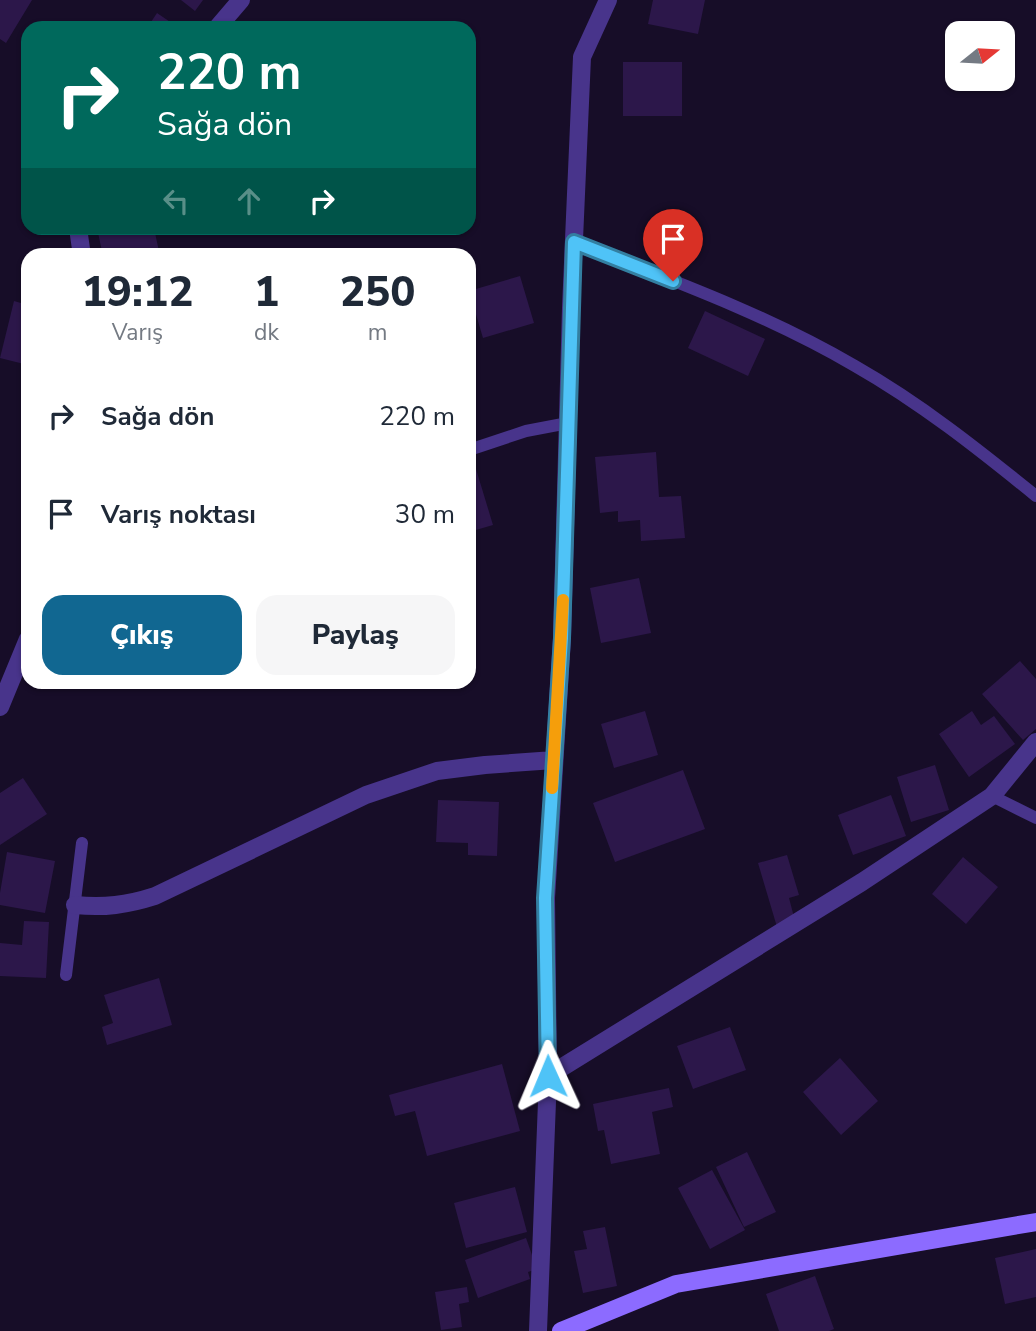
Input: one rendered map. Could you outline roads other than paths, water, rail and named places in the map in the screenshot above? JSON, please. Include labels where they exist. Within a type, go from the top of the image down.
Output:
[{"type":"street","points":[[223,21],[241,0]]},
{"type":"street","points":[[538,1331],[548,1076],[545,898],[562,638],[582,57],[608,0]]},
{"type":"street","points":[[0,706],[21,656]]},
{"type":"street","points":[[548,1076],[862,882],[992,796],[1036,742]]},
{"type":"street","points":[[75,905],[115,906],[155,896],[366,795],[437,771],[554,760]]},
{"type":"street","points":[[561,1331],[676,1284],[1036,1222]]},
{"type":"lane","points":[[574,242],[752,312],[855,365],[942,422],[1036,496]]},
{"type":"lane","points":[[476,448],[526,431],[568,424]]},
{"type":"lane","points":[[992,796],[1036,818]]},
{"type":"lane","points":[[66,975],[82,843]]}]
